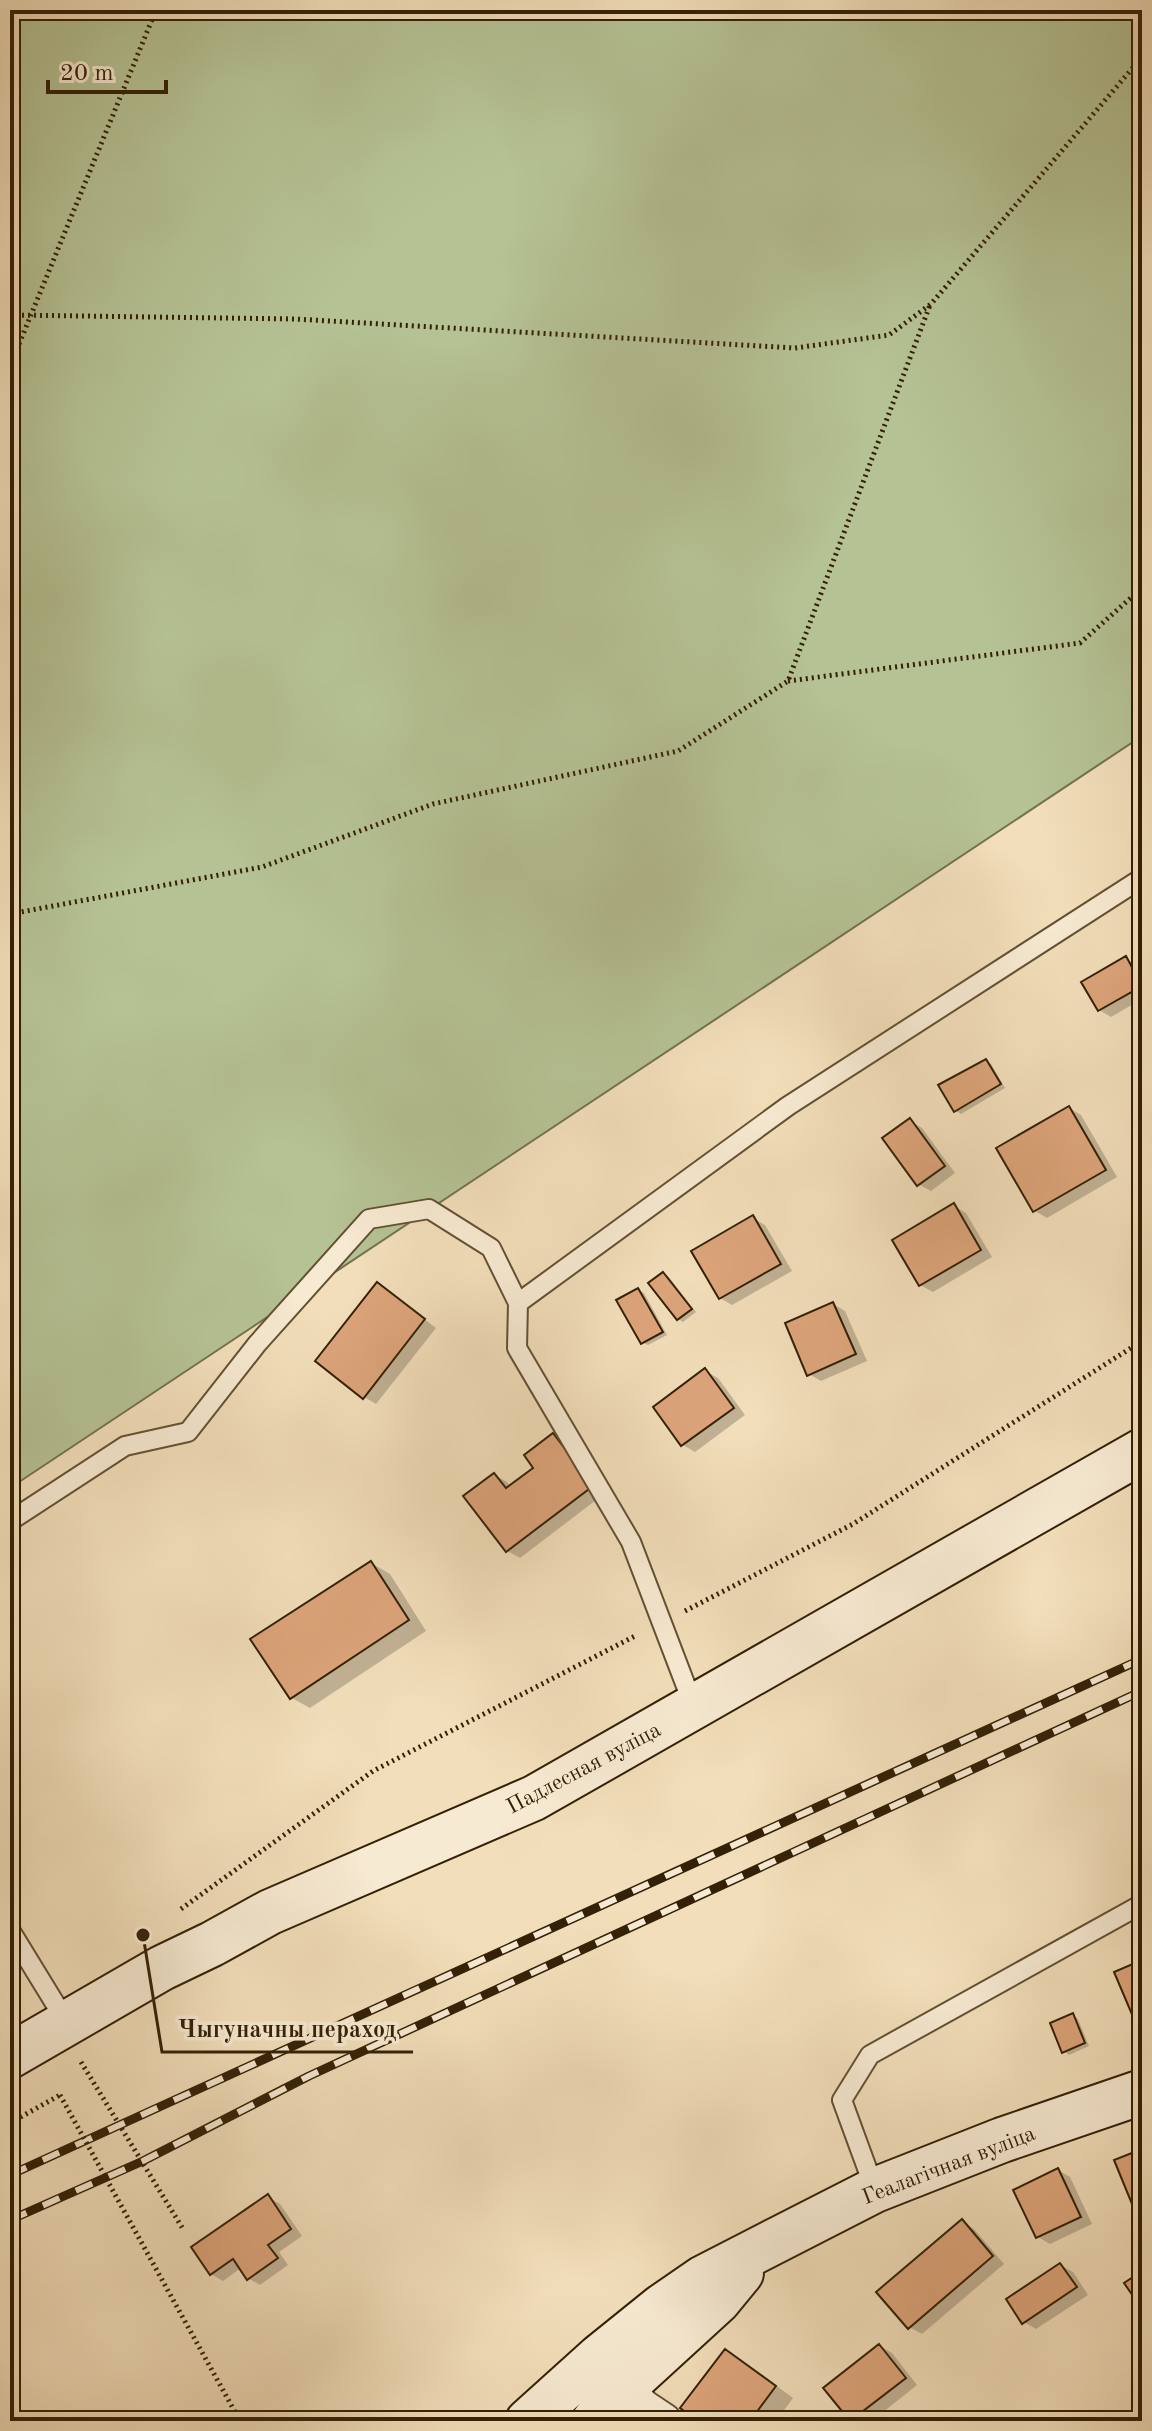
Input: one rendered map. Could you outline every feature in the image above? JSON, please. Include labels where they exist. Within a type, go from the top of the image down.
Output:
[{"type":"street","name":"Падлесная вуліца","points":[[10,2056],[70,2037],[162,1968],[270,1912],[534,1798],[1142,1451]]},
{"type":"street","name":"Геалагічная вуліца","points":[[528,2421],[611,2372],[718,2301],[760,2250],[875,2190],[1002,2140],[1142,2092]]},
{"type":"street","name":"Геалагічная вуліца","points":[[594,2421],[611,2372]]},
{"type":"street","points":[[611,2372],[643,2407],[664,2421]]},
{"type":"lane","points":[[518,1303],[788,1106],[1142,878]]},
{"type":"lane","points":[[10,1521],[125,1446],[188,1432],[257,1344],[369,1219],[429,1209],[491,1248],[518,1303],[517,1348],[631,1542],[694,1707]]},
{"type":"lane","points":[[875,2190],[842,2100],[870,2055],[1142,1904]]},
{"type":"lane","points":[[10,1930],[70,2037]]},
{"type":"path","points":[[10,366],[156,10]]},
{"type":"path","points":[[10,315],[295,319],[795,348],[889,335],[931,304],[1142,57]]},
{"type":"path","points":[[788,681],[931,304]]},
{"type":"path","points":[[10,914],[262,867],[433,804],[678,751],[788,681],[1080,643],[1142,588]]},
{"type":"path","points":[[70,2037],[183,2229]]},
{"type":"path","points":[[10,2123],[60,2095],[240,2421]]},
{"type":"green space","points":[[10,10],[1142,10],[1142,736],[10,1488]]},
{"type":"building","points":[[1126,956],[1142,986],[1098,1011],[1081,982]]},
{"type":"building","points":[[986,1059],[1001,1084],[954,1112],[938,1085]]},
{"type":"building","points":[[1069,1106],[1106,1170],[1033,1212],[996,1148]]},
{"type":"building","points":[[910,1118],[945,1166],[917,1186],[882,1138]]},
{"type":"building","points":[[954,1203],[981,1250],[919,1286],[892,1240]]},
{"type":"building","points":[[753,1215],[781,1264],[719,1299],[691,1251]]},
{"type":"building","points":[[663,1272],[692,1309],[677,1320],[648,1283]]},
{"type":"building","points":[[377,1282],[425,1319],[363,1399],[315,1361]]},
{"type":"building","points":[[638,1288],[663,1332],[641,1344],[616,1300]]},
{"type":"building","points":[[833,1302],[856,1354],[807,1376],[785,1323]]},
{"type":"building","points":[[705,1368],[734,1408],[681,1446],[653,1407]]},
{"type":"building","points":[[553,1433],[593,1486],[506,1552],[463,1496],[494,1473],[506,1488],[533,1468],[524,1455]]},
{"type":"building","points":[[371,1561],[409,1620],[290,1699],[250,1639]]},
{"type":"building","points":[[1142,1960],[1142,2038],[1114,1972]]},
{"type":"building","points":[[1073,2013],[1085,2043],[1062,2053],[1050,2023]]},
{"type":"building","points":[[1142,2149],[1142,2200],[1132,2204],[1114,2160]]},
{"type":"building","points":[[1058,2168],[1081,2217],[1036,2238],[1013,2190]]},
{"type":"building","points":[[268,2194],[291,2229],[268,2245],[278,2258],[247,2280],[233,2259],[210,2275],[191,2247]]},
{"type":"building","points":[[962,2219],[993,2256],[908,2329],[876,2292]]},
{"type":"building","points":[[1060,2263],[1077,2287],[1022,2324],[1006,2299]]},
{"type":"building","points":[[1142,2271],[1142,2309],[1124,2283]]},
{"type":"building","points":[[879,2344],[906,2378],[850,2421],[823,2388]]},
{"type":"building","points":[[725,2349],[776,2386],[753,2417],[764,2421],[698,2421],[680,2408]]},
{"type":"railway","points":[[10,2175],[1142,1659]]},
{"type":"railway","points":[[10,2220],[143,2161],[309,2076],[1142,1691]]},
{"type":"place","name":"Чыгуначны пераход","points":[[143,1935]]}]
